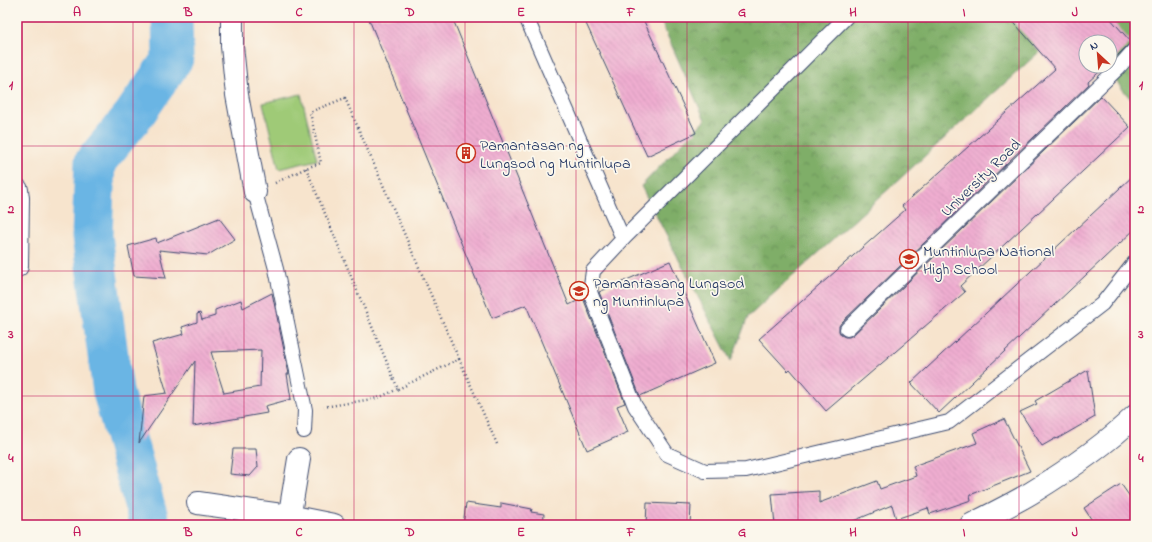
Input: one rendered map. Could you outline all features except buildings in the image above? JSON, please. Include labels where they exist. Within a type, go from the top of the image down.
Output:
[{"type":"street","points":[[232,17],[232,46],[237,96],[255,192]]},
{"type":"street","points":[[17,266],[18,195]]},
{"type":"street","points":[[971,525],[1030,493],[1084,458],[1122,429],[1135,416]]},
{"type":"street","points":[[288,520],[299,459]]},
{"type":"street","points":[[198,503],[288,520],[334,525]]},
{"type":"lane","points":[[526,17],[622,239]]},
{"type":"lane","points":[[846,17],[622,239],[593,272],[590,292],[634,406],[667,454],[705,471],[746,470],[949,422],[1102,304],[1135,262]]},
{"type":"lane","name":"University Road","points":[[847,329],[1118,68],[1135,49]]},
{"type":"lane","points":[[255,192],[276,269],[305,410],[304,430]]},
{"type":"path","points":[[255,192],[306,168],[321,163],[310,112],[345,98],[497,444]]},
{"type":"path","points":[[306,168],[398,389]]},
{"type":"path","points":[[305,410],[378,398],[459,359]]},
{"type":"green space","points":[[659,17],[1025,17],[1049,43],[748,317],[731,361],[641,186],[705,120]]},
{"type":"green space","points":[[1119,17],[1135,17],[1135,104],[1110,74],[1118,74],[1118,34],[1103,34]]},
{"type":"green space","points":[[301,94],[317,160],[279,169],[263,103]]},
{"type":"waterway","points":[[150,525],[113,392],[92,236],[95,162],[134,115],[173,58],[172,17]]},
{"type":"place","name":"Pamantasan ng Lungsod ng Muntinlupa","points":[[466,153]]},
{"type":"place","name":"Muntinlupa National High School","points":[[909,259]]},
{"type":"place","name":"Pamantasang Lungsod ng Muntinlupa","points":[[579,291]]}]
